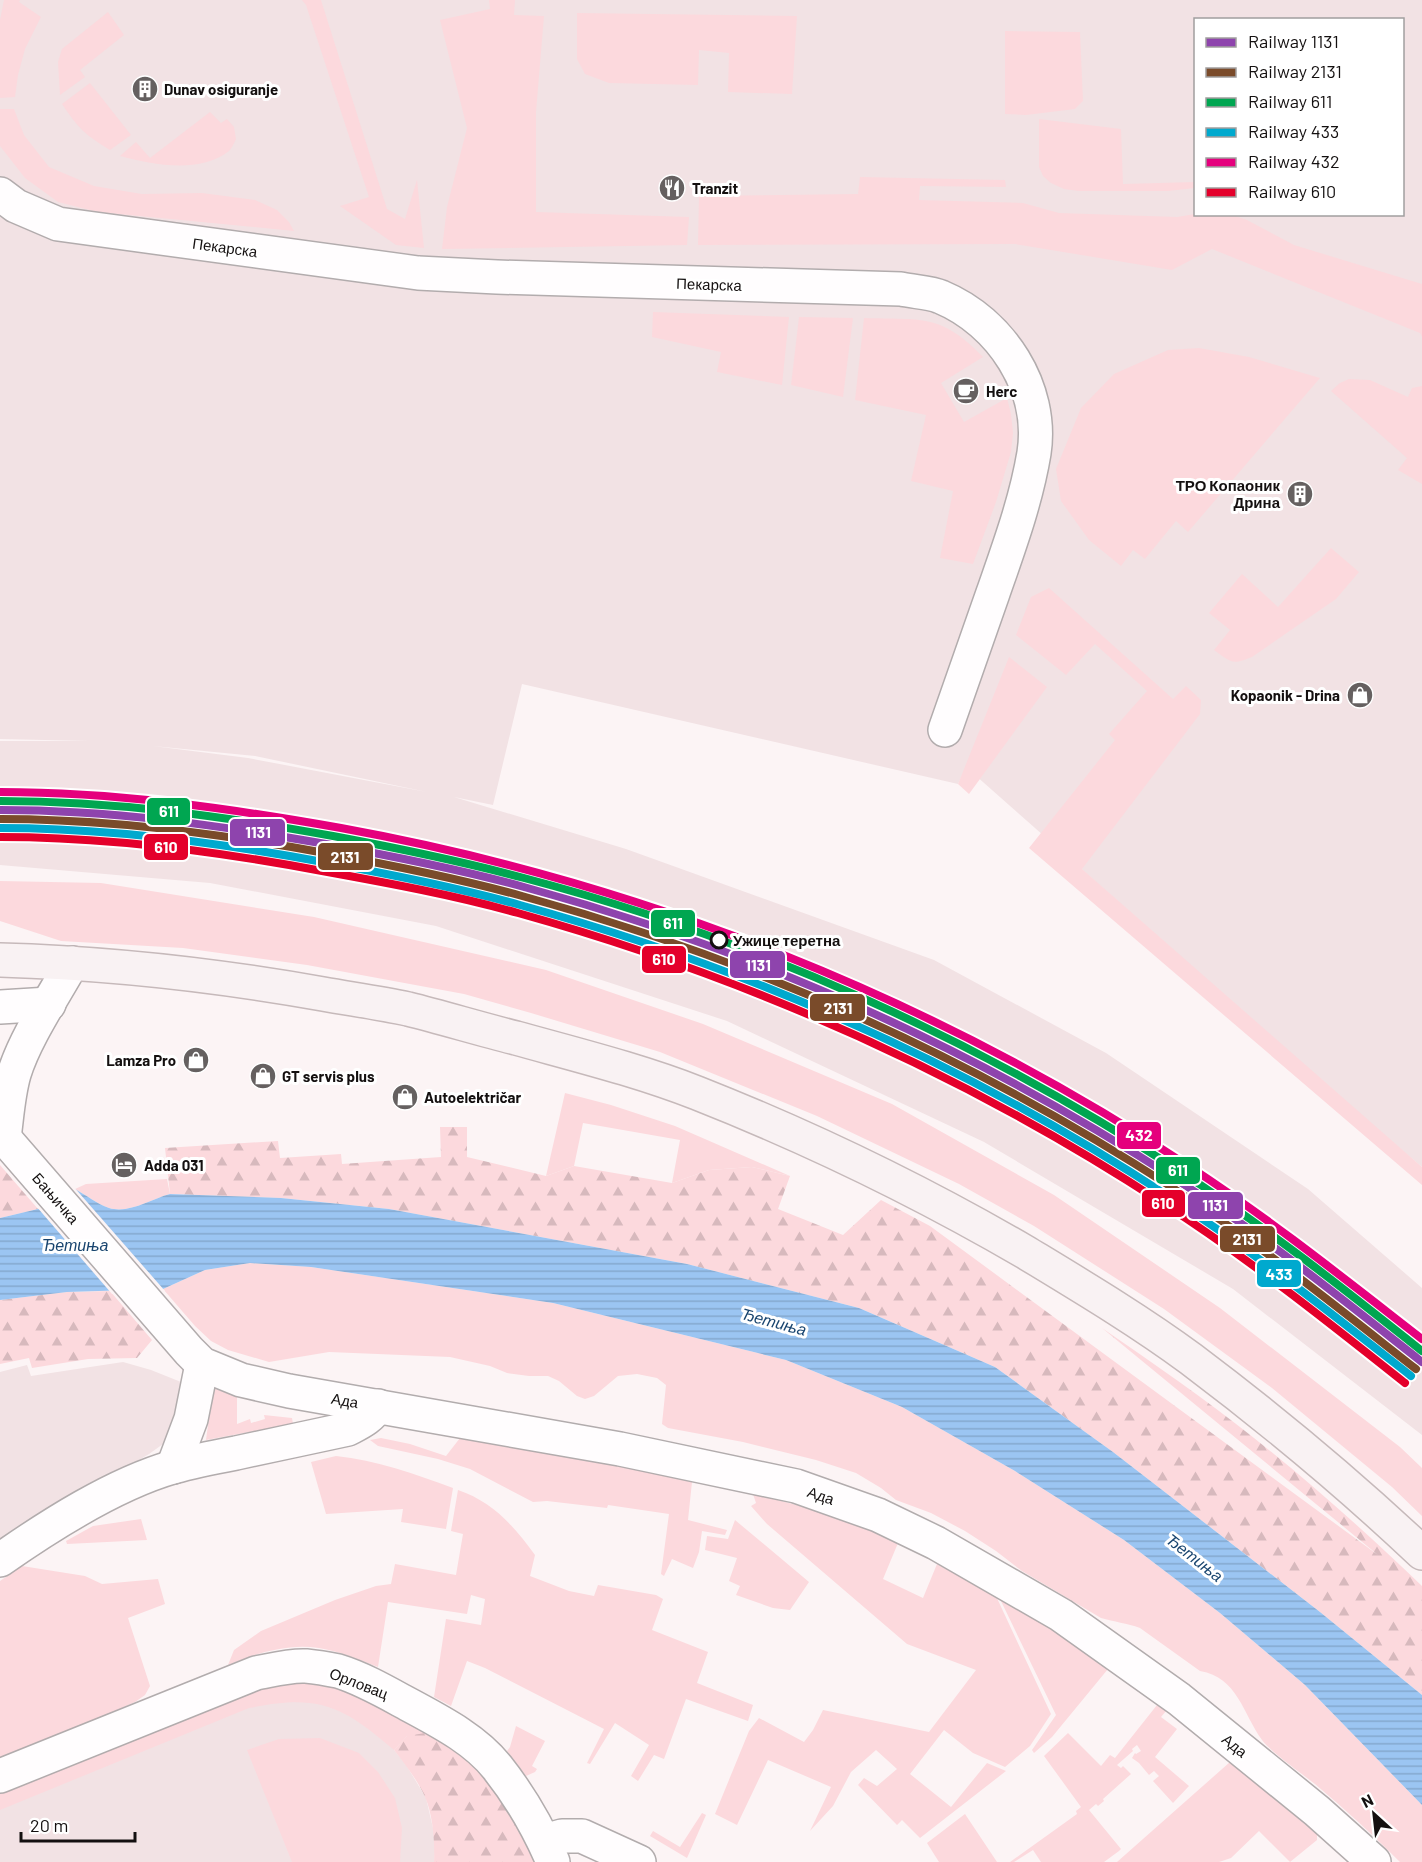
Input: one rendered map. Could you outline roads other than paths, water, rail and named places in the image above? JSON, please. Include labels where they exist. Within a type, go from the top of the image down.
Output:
[{"type":"main road","points":[[0,960],[168,971],[264,983],[405,1008],[616,1065],[696,1093],[897,1182],[968,1219],[1088,1290],[1189,1357],[1285,1432],[1422,1552]]},
{"type":"street","name":"Пекарска","points":[[0,194],[16,206],[58,224],[366,267],[497,278],[901,290],[940,296],[969,311],[993,330],[1013,356],[1034,412],[1034,452],[1018,522],[945,730]]},
{"type":"street","name":"Бањичка","points":[[72,963],[27,1045],[15,1072],[2,1135],[179,1340]]},
{"type":"street","points":[[0,1007],[49,1004]]},
{"type":"street","name":"Ада","points":[[179,1340],[202,1364],[241,1380],[289,1391],[620,1449],[796,1486],[878,1515],[936,1543],[1061,1615],[1179,1699],[1317,1811],[1374,1862]]},
{"type":"street","points":[[173,1467],[191,1419],[202,1364]]},
{"type":"street","points":[[0,1560],[40,1532],[146,1476],[173,1467],[348,1429],[372,1415],[378,1406]]},
{"type":"street","name":"Орловац","points":[[0,1776],[256,1673],[304,1666],[338,1671],[381,1689],[444,1724],[475,1745],[496,1766],[518,1797],[549,1852]]},
{"type":"street","points":[[549,1852],[562,1836],[582,1836],[639,1862]]},
{"type":"water","name":"Ђетиња","points":[[75,1189],[100,1204],[117,1209],[132,1208],[170,1194],[281,1198],[389,1209],[687,1264],[859,1308],[995,1367],[1113,1452],[1320,1612],[1422,1695],[1422,1805],[1305,1685],[1220,1613],[1124,1540],[1015,1471],[902,1407],[786,1360],[553,1303],[311,1267],[250,1263],[205,1270],[163,1289],[67,1292],[0,1300],[0,1218],[38,1209]]},
{"type":"rail line","name":"432","points":[[0,792],[86,795],[171,802],[341,828],[454,851],[565,880],[675,915],[783,955],[888,1000],[992,1050],[1092,1106],[1190,1167],[1250,1208],[1422,1339]]},
{"type":"rail line","name":"611","points":[[0,801],[84,804],[167,811],[333,836],[453,860],[500,872],[611,903],[697,931],[866,999],[948,1038],[1107,1126],[1184,1174],[1275,1237],[1422,1351]]},
{"type":"rail line","name":"1131","points":[[0,810],[123,816],[204,825],[326,844],[425,863],[500,880],[610,912],[780,973],[862,1008],[943,1047],[1023,1088],[1101,1133],[1177,1180],[1240,1223],[1302,1268],[1422,1362]]},
{"type":"rail line","name":"2131","points":[[0,819],[163,828],[284,846],[424,872],[498,889],[608,921],[776,982],[940,1055],[1019,1096],[1097,1141],[1173,1188],[1236,1231],[1416,1369]]},
{"type":"rail line","name":"433","points":[[0,828],[81,830],[203,842],[422,881],[496,898],[606,930],[774,990],[936,1063],[1092,1149],[1168,1196],[1231,1239],[1292,1283],[1411,1376]]},
{"type":"rail line","name":"610","points":[[0,837],[121,842],[202,851],[421,890],[518,913],[603,939],[688,967],[771,999],[933,1072],[1088,1157],[1164,1204],[1257,1268],[1405,1383]]},
{"type":"place","name":"Dunav osiguranje","points":[[145,89]]},
{"type":"place","name":"Tranzit","points":[[672,188]]},
{"type":"place","name":"Herc","points":[[966,391]]},
{"type":"place","name":"ТРО Копаоник Дрина","points":[[1300,494]]},
{"type":"place","name":"Kopaonik - Drina","points":[[1360,695]]},
{"type":"place","name":"Ужице теретна","points":[[719,940]]},
{"type":"place","name":"Lamza Pro","points":[[196,1060]]},
{"type":"place","name":"GT servis plus","points":[[263,1076]]},
{"type":"place","name":"Autoelektričar","points":[[405,1097]]},
{"type":"place","name":"Adda 031","points":[[124,1165]]}]
